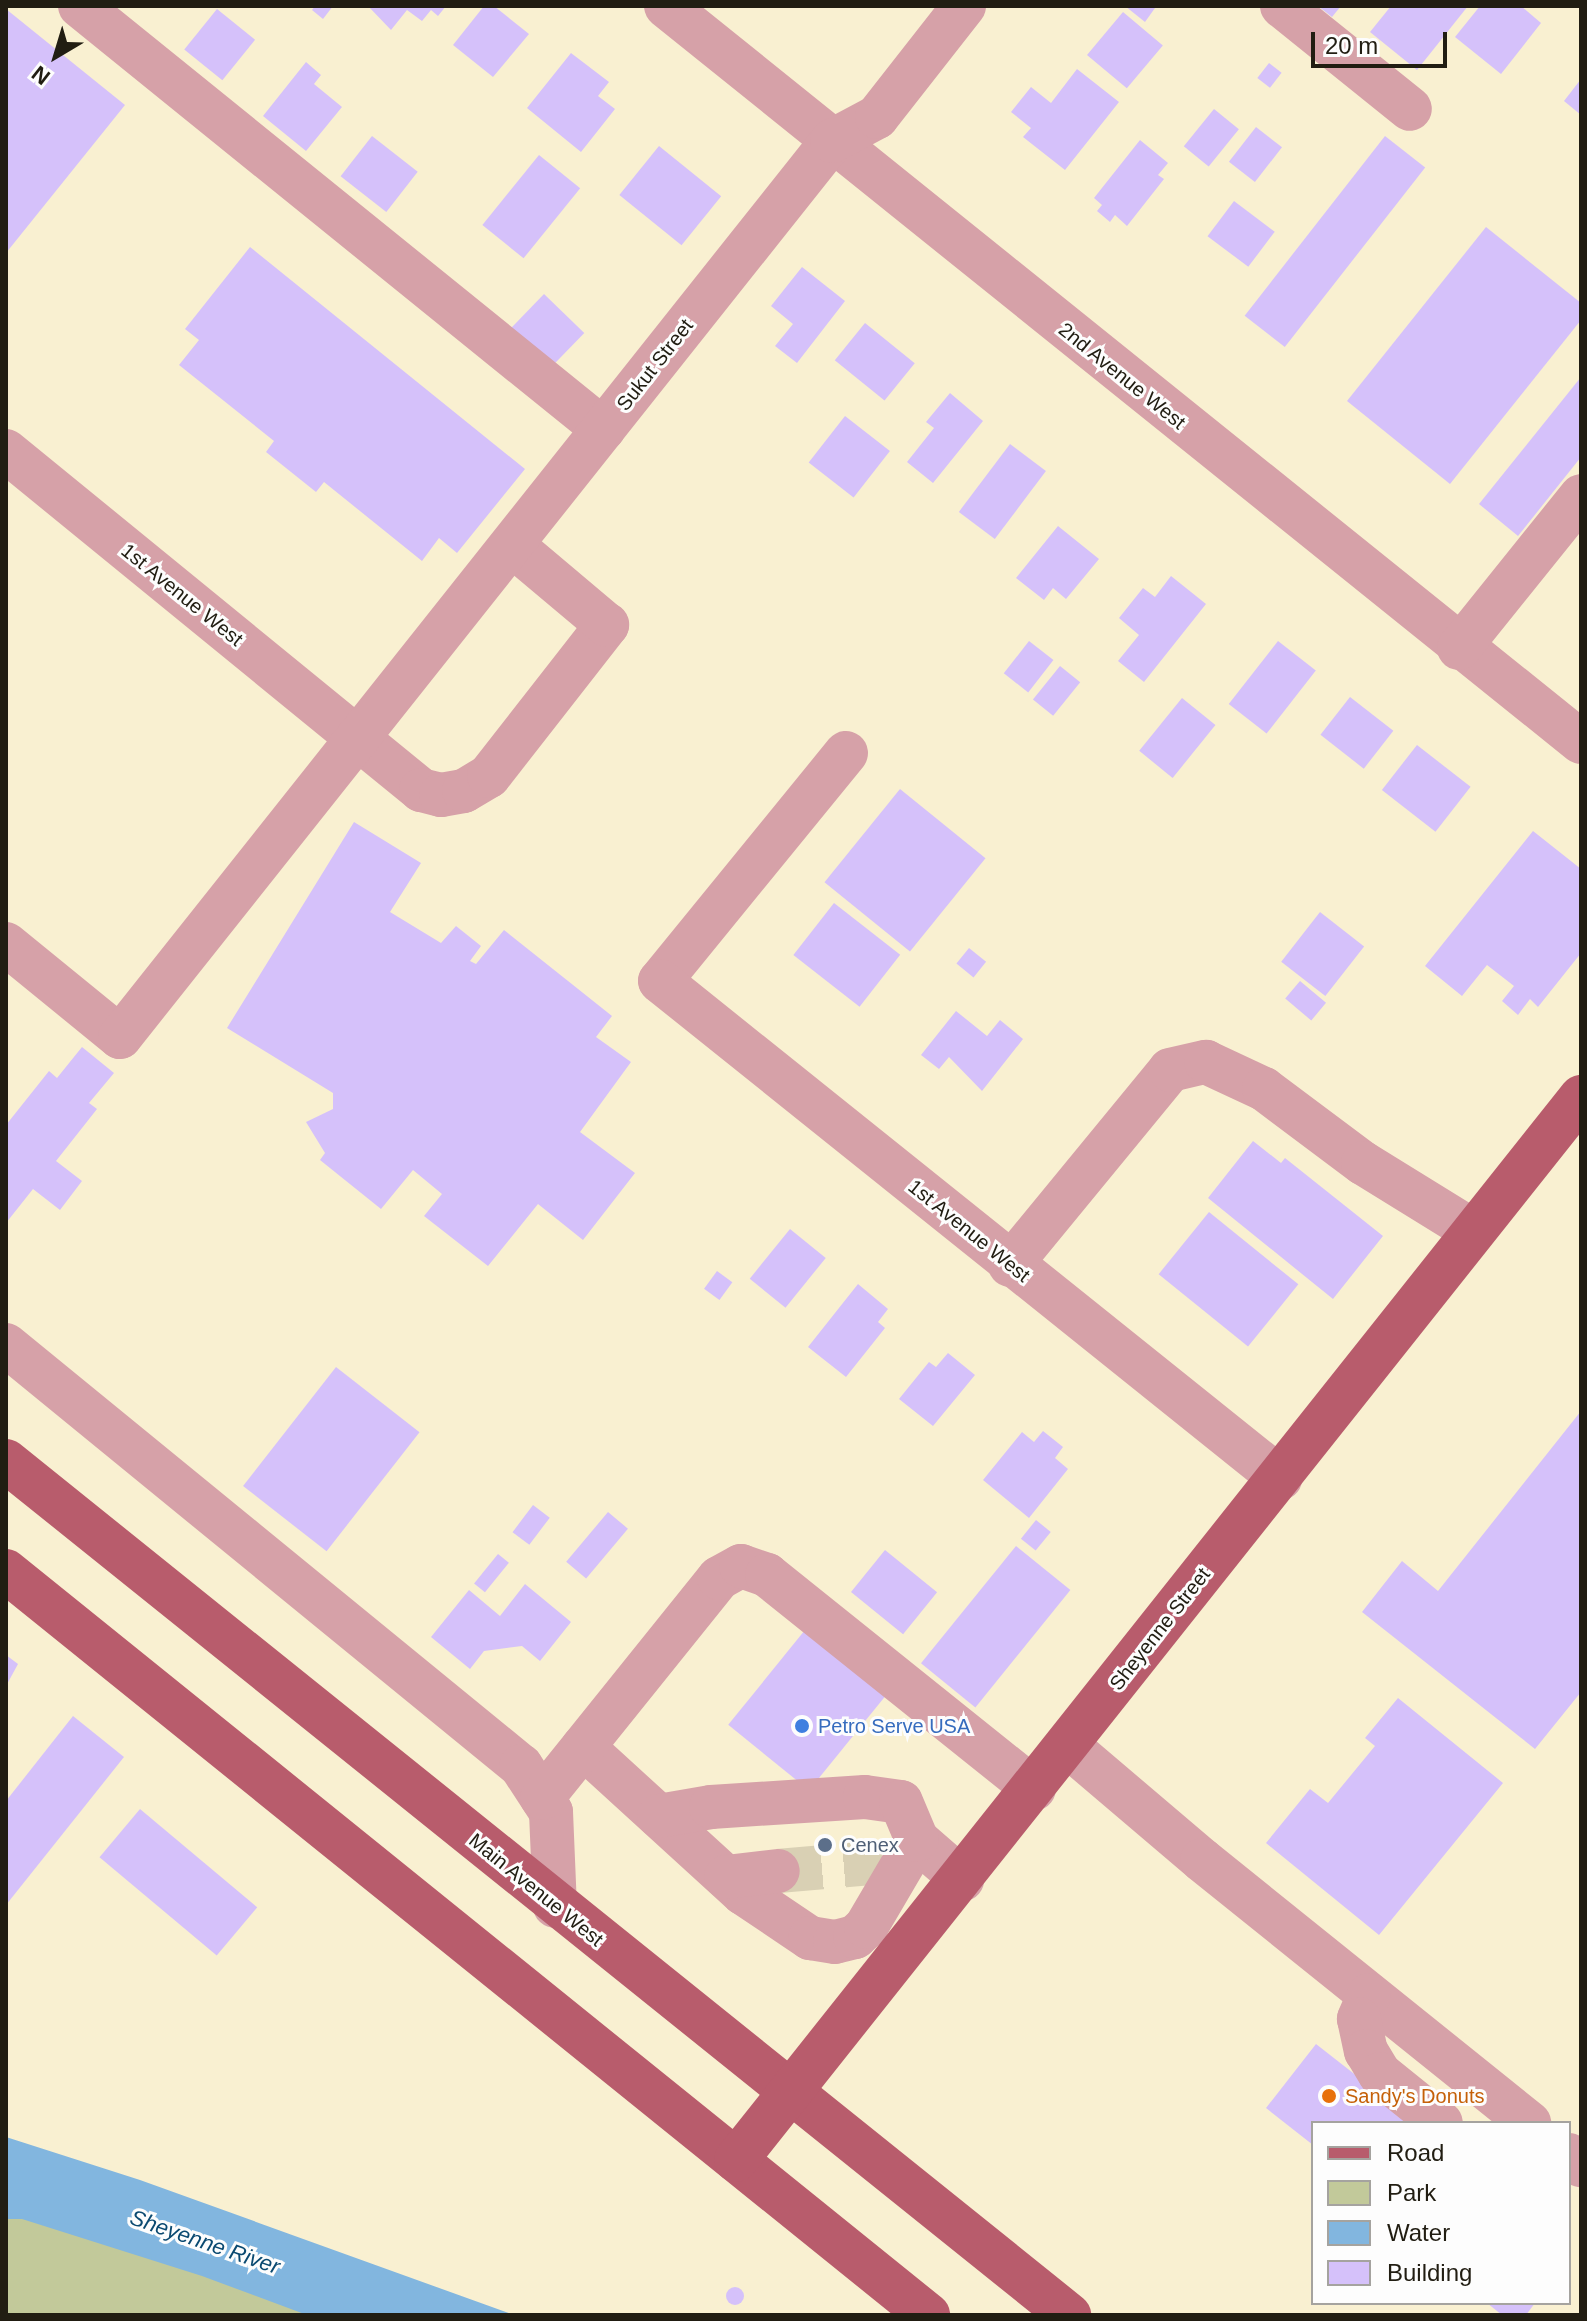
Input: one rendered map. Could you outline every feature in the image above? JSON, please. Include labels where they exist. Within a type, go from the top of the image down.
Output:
[{"type":"main road","name":"Sheyenne Street","points":[[736,2160],[1034,1789],[1581,1097]]},
{"type":"main road","name":"Main Avenue West","points":[[6,1461],[555,1906],[1069,2315]]},
{"type":"main road","points":[[6,1571],[928,2315]]},
{"type":"street","points":[[80,6],[603,429]]},
{"type":"street","name":"2nd Avenue West","points":[[666,6],[1459,648],[1581,742]]},
{"type":"street","name":"Sukut Street","points":[[6,944],[120,1037],[832,141],[877,117],[964,6]]},
{"type":"street","points":[[1282,6],[1410,109]]},
{"type":"street","name":"1st Avenue West","points":[[6,451],[421,790],[441,795],[464,791],[489,776],[607,625],[512,545]]},
{"type":"street","points":[[1459,648],[1581,496]]},
{"type":"street","name":"1st Avenue West","points":[[846,753],[660,981],[1010,1265],[1280,1478]]},
{"type":"street","points":[[1010,1265],[1170,1070],[1206,1062],[1264,1089],[1363,1163],[1473,1231]]},
{"type":"street","points":[[6,1345],[521,1766],[551,1812],[555,1906]]},
{"type":"street","points":[[6,1386],[70,1399]]},
{"type":"street","points":[[542,1798],[719,1578],[741,1566],[767,1575],[1034,1789]]},
{"type":"street","points":[[1068,1746],[1526,2121]]},
{"type":"street","points":[[583,1747],[726,1877],[810,1938],[835,1942],[866,1927],[901,1854],[901,1802],[865,1797],[711,1807],[659,1816]]},
{"type":"street","points":[[901,1854],[962,1879]]},
{"type":"street","points":[[726,1877],[778,1871]]},
{"type":"street","points":[[1369,1995],[1359,2019],[1366,2051],[1380,2074],[1439,2121]]},
{"type":"green space","points":[[6,2193],[335,2315],[6,2315]]},
{"type":"water","name":"Sheyenne River","points":[[6,2137],[140,2180],[514,2315],[307,2315],[202,2276],[22,2219],[6,2219]]},
{"type":"building","points":[[315,6],[333,6],[323,19],[312,10]]},
{"type":"building","points":[[368,6],[446,6],[438,16],[431,10],[422,21],[407,10],[391,30]]},
{"type":"building","points":[[484,6],[494,6],[529,34],[493,77],[453,45]]},
{"type":"building","points":[[1125,6],[1152,6],[1155,8],[1145,22]]},
{"type":"building","points":[[1318,6],[1341,6],[1332,17]]},
{"type":"building","points":[[1391,6],[1468,6],[1417,70],[1370,32]]},
{"type":"building","points":[[1480,6],[1521,6],[1541,23],[1501,74],[1455,37]]},
{"type":"building","points":[[6,9],[125,105],[6,253]]},
{"type":"building","points":[[217,9],[255,40],[222,80],[184,49]]},
{"type":"building","points":[[1123,12],[1163,45],[1127,88],[1087,55]]},
{"type":"building","points":[[571,53],[609,82],[598,96],[615,109],[581,152],[527,108]]},
{"type":"building","points":[[306,62],[321,75],[314,84],[342,107],[306,151],[263,116]]},
{"type":"building","points":[[1269,63],[1282,73],[1270,88],[1257,78]]},
{"type":"building","points":[[1077,69],[1119,102],[1065,170],[1023,137],[1031,128],[1011,112],[1031,87],[1051,103]]},
{"type":"building","points":[[1581,79],[1581,115],[1564,101]]},
{"type":"building","points":[[1214,109],[1239,129],[1209,166],[1184,146]]},
{"type":"building","points":[[1256,127],[1282,147],[1255,182],[1229,162]]},
{"type":"building","points":[[372,136],[418,172],[386,212],[341,176]]},
{"type":"building","points":[[1385,136],[1425,167],[1285,347],[1245,316]]},
{"type":"building","points":[[1140,140],[1168,163],[1158,175],[1164,179],[1127,226],[1115,215],[1110,222],[1097,211],[1102,205],[1094,198]]},
{"type":"building","points":[[659,146],[721,196],[682,245],[619,195]]},
{"type":"building","points":[[539,155],[580,188],[524,258],[482,225]]},
{"type":"building","points":[[1234,201],[1275,232],[1248,267],[1208,236]]},
{"type":"building","points":[[1486,227],[1581,303],[1581,320],[1450,484],[1347,401]]},
{"type":"building","points":[[250,247],[525,469],[457,553],[439,538],[422,561],[324,482],[316,492],[266,452],[274,441],[179,365],[199,340],[185,329]]},
{"type":"building","points":[[802,267],[845,301],[797,363],[775,346],[793,324],[771,306]]},
{"type":"building","points":[[544,294],[584,333],[544,375],[504,336]]},
{"type":"building","points":[[865,323],[915,363],[885,401],[835,360]]},
{"type":"building","points":[[1581,377],[1581,457],[1518,536],[1479,504]]},
{"type":"building","points":[[950,393],[983,421],[933,483],[907,462],[934,428],[926,422]]},
{"type":"building","points":[[845,416],[890,451],[854,498],[809,462]]},
{"type":"building","points":[[1010,444],[1046,471],[995,539],[959,512]]},
{"type":"building","points":[[1058,526],[1099,559],[1066,599],[1053,588],[1044,600],[1016,578]]},
{"type":"building","points":[[1171,576],[1206,604],[1144,682],[1118,661],[1139,635],[1119,618],[1143,588],[1155,597]]},
{"type":"building","points":[[1029,641],[1053,660],[1028,692],[1004,673]]},
{"type":"building","points":[[1278,641],[1316,671],[1267,734],[1229,704]]},
{"type":"building","points":[[1060,666],[1080,682],[1053,716],[1033,699]]},
{"type":"building","points":[[1350,697],[1393,731],[1364,769],[1320,735]]},
{"type":"building","points":[[1182,698],[1215,725],[1173,778],[1139,751]]},
{"type":"building","points":[[1417,745],[1471,787],[1435,832],[1382,790]]},
{"type":"building","points":[[900,789],[985,858],[910,951],[824,882]]},
{"type":"building","points":[[354,822],[421,863],[390,912],[441,943],[456,926],[481,946],[470,961],[476,964],[504,930],[612,1016],[596,1037],[631,1062],[580,1132],[635,1173],[583,1240],[538,1204],[488,1266],[424,1216],[442,1194],[413,1170],[381,1209],[320,1160],[325,1153],[306,1122],[333,1109],[333,1093],[227,1028]]},
{"type":"building","points":[[1533,831],[1581,869],[1581,953],[1538,1007],[1530,999],[1518,1015],[1502,1001],[1514,986],[1487,965],[1462,996],[1425,966]]},
{"type":"building","points":[[834,903],[900,955],[860,1007],[793,955]]},
{"type":"building","points":[[1320,912],[1364,946],[1325,996],[1281,962]]},
{"type":"building","points":[[969,948],[986,962],[974,977],[956,964]]},
{"type":"building","points":[[1300,981],[1326,1003],[1311,1020],[1285,999]]},
{"type":"building","points":[[956,1011],[987,1036],[1000,1020],[1023,1039],[982,1091],[949,1057],[939,1069],[921,1055]]},
{"type":"building","points":[[82,1047],[114,1073],[89,1103],[97,1109],[56,1161],[82,1181],[60,1210],[33,1189],[6,1223],[6,1125],[49,1071],[57,1078]]},
{"type":"building","points":[[1253,1141],[1281,1163],[1285,1158],[1383,1236],[1333,1299],[1208,1198]]},
{"type":"building","points":[[1209,1212],[1298,1284],[1248,1347],[1159,1274]]},
{"type":"building","points":[[790,1229],[826,1258],[785,1308],[750,1279]]},
{"type":"building","points":[[717,1271],[732,1282],[719,1300],[704,1289]]},
{"type":"building","points":[[858,1284],[888,1309],[878,1322],[885,1328],[846,1377],[808,1347]]},
{"type":"building","points":[[948,1353],[975,1375],[933,1426],[899,1399],[929,1362],[936,1367]]},
{"type":"building","points":[[336,1367],[420,1432],[327,1551],[243,1486]]},
{"type":"building","points":[[1581,1411],[1581,1692],[1535,1749],[1362,1612],[1402,1561],[1438,1591]]},
{"type":"building","points":[[1043,1431],[1063,1447],[1055,1458],[1068,1469],[1029,1518],[983,1480],[1022,1432],[1034,1442]]},
{"type":"building","points":[[533,1505],[550,1518],[529,1545],[513,1532]]},
{"type":"building","points":[[608,1512],[628,1529],[586,1579],[566,1562]]},
{"type":"building","points":[[1036,1520],[1051,1532],[1036,1551],[1021,1539]]},
{"type":"building","points":[[1016,1546],[1070,1590],[975,1707],[921,1663]]},
{"type":"building","points":[[885,1550],[937,1592],[903,1634],[851,1592]]},
{"type":"building","points":[[498,1554],[509,1563],[485,1592],[474,1584]]},
{"type":"building","points":[[525,1584],[571,1622],[540,1661],[522,1646],[484,1651],[470,1669],[431,1637],[469,1590],[500,1616]]},
{"type":"building","points":[[805,1630],[886,1695],[809,1790],[728,1725]]},
{"type":"building","points":[[6,1655],[18,1664],[6,1686]]},
{"type":"building","points":[[1398,1698],[1503,1783],[1379,1935],[1266,1843],[1310,1789],[1328,1803],[1375,1746],[1365,1738]]},
{"type":"building","points":[[73,1716],[124,1757],[6,1905],[6,1801]]},
{"type":"building","points":[[140,1809],[257,1907],[217,1956],[100,1857]]},
{"type":"building","name":"Sandy's Donuts","points":[[1316,2044],[1415,2121],[1311,2121],[1311,2143],[1266,2108]]},
{"type":"building","points":[[735,2287],[744,2296],[735,2305],[726,2296]]},
{"type":"building","points":[[1490,2305],[1534,2305],[1526,2315],[1502,2315]]},
{"type":"tunnel","points":[[778,1871],[883,1862]]},
{"type":"place","name":"Petro Serve USA","points":[[802,1726]]},
{"type":"place","name":"Cenex","points":[[825,1845]]},
{"type":"place","name":"Sandy's Donuts","points":[[1329,2096]]}]
